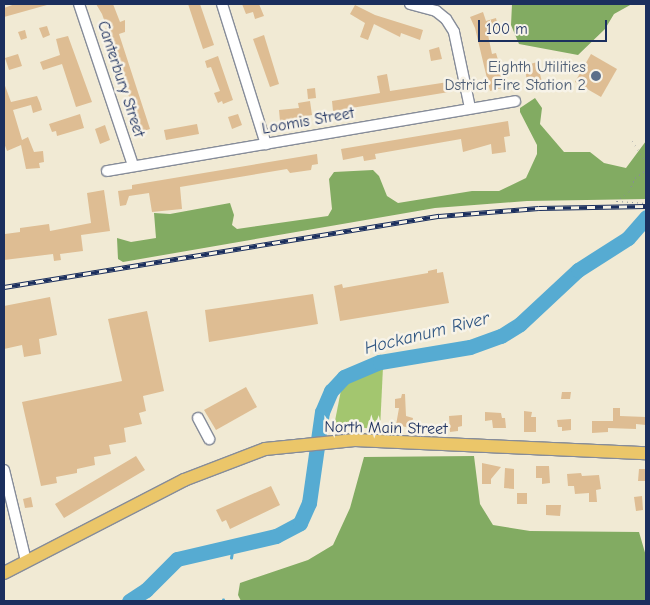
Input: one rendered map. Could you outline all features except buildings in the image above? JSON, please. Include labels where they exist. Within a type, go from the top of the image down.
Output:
[{"type":"main road","name":"North Main Street","points":[[4,573],[212,468],[264,449],[328,441],[646,453]]},
{"type":"street","name":"Canterbury Street","points":[[79,4],[133,165]]},
{"type":"street","points":[[222,4],[266,144]]},
{"type":"street","points":[[410,4],[437,8],[454,32],[470,108]]},
{"type":"street","name":"Loomis Street","points":[[108,171],[133,165],[514,101]]},
{"type":"street","points":[[198,418],[209,439]]},
{"type":"street","points":[[4,470],[26,562]]},
{"type":"path","points":[[632,141],[646,161]]},
{"type":"path","points":[[646,170],[635,178],[629,191],[616,201],[646,203]]},
{"type":"green space","points":[[512,4],[632,4],[614,14],[605,29],[578,55],[519,44],[511,25]]},
{"type":"green space","points":[[535,98],[542,108],[540,124],[564,152],[590,152],[604,163],[626,168],[646,141],[646,199],[527,201],[435,208],[123,262],[118,259],[117,238],[131,242],[156,238],[154,213],[170,214],[230,203],[234,215],[232,225],[237,229],[328,216],[332,209],[329,179],[334,172],[373,170],[379,176],[387,196],[398,203],[472,191],[499,191],[526,178],[537,154],[537,145],[520,112],[520,108]]},
{"type":"green space","points":[[383,367],[380,429],[334,426],[342,385]]},
{"type":"green space","points":[[474,456],[480,504],[493,525],[530,531],[639,532],[646,556],[646,601],[241,601],[238,595],[240,583],[308,560],[333,545],[350,508],[364,457]]},
{"type":"waterway","name":"Hockanum River","points":[[129,601],[146,590],[177,559],[276,536],[300,523],[309,503],[322,412],[331,391],[344,377],[380,362],[470,347],[501,336],[520,324],[578,270],[628,238],[646,217]]},
{"type":"waterway","points":[[231,558],[233,545]]},
{"type":"railway","points":[[4,287],[439,216],[539,208],[646,206]]},
{"type":"place","name":"Eighth Utilities Dstrict Fire Station 2","points":[[596,76]]}]
